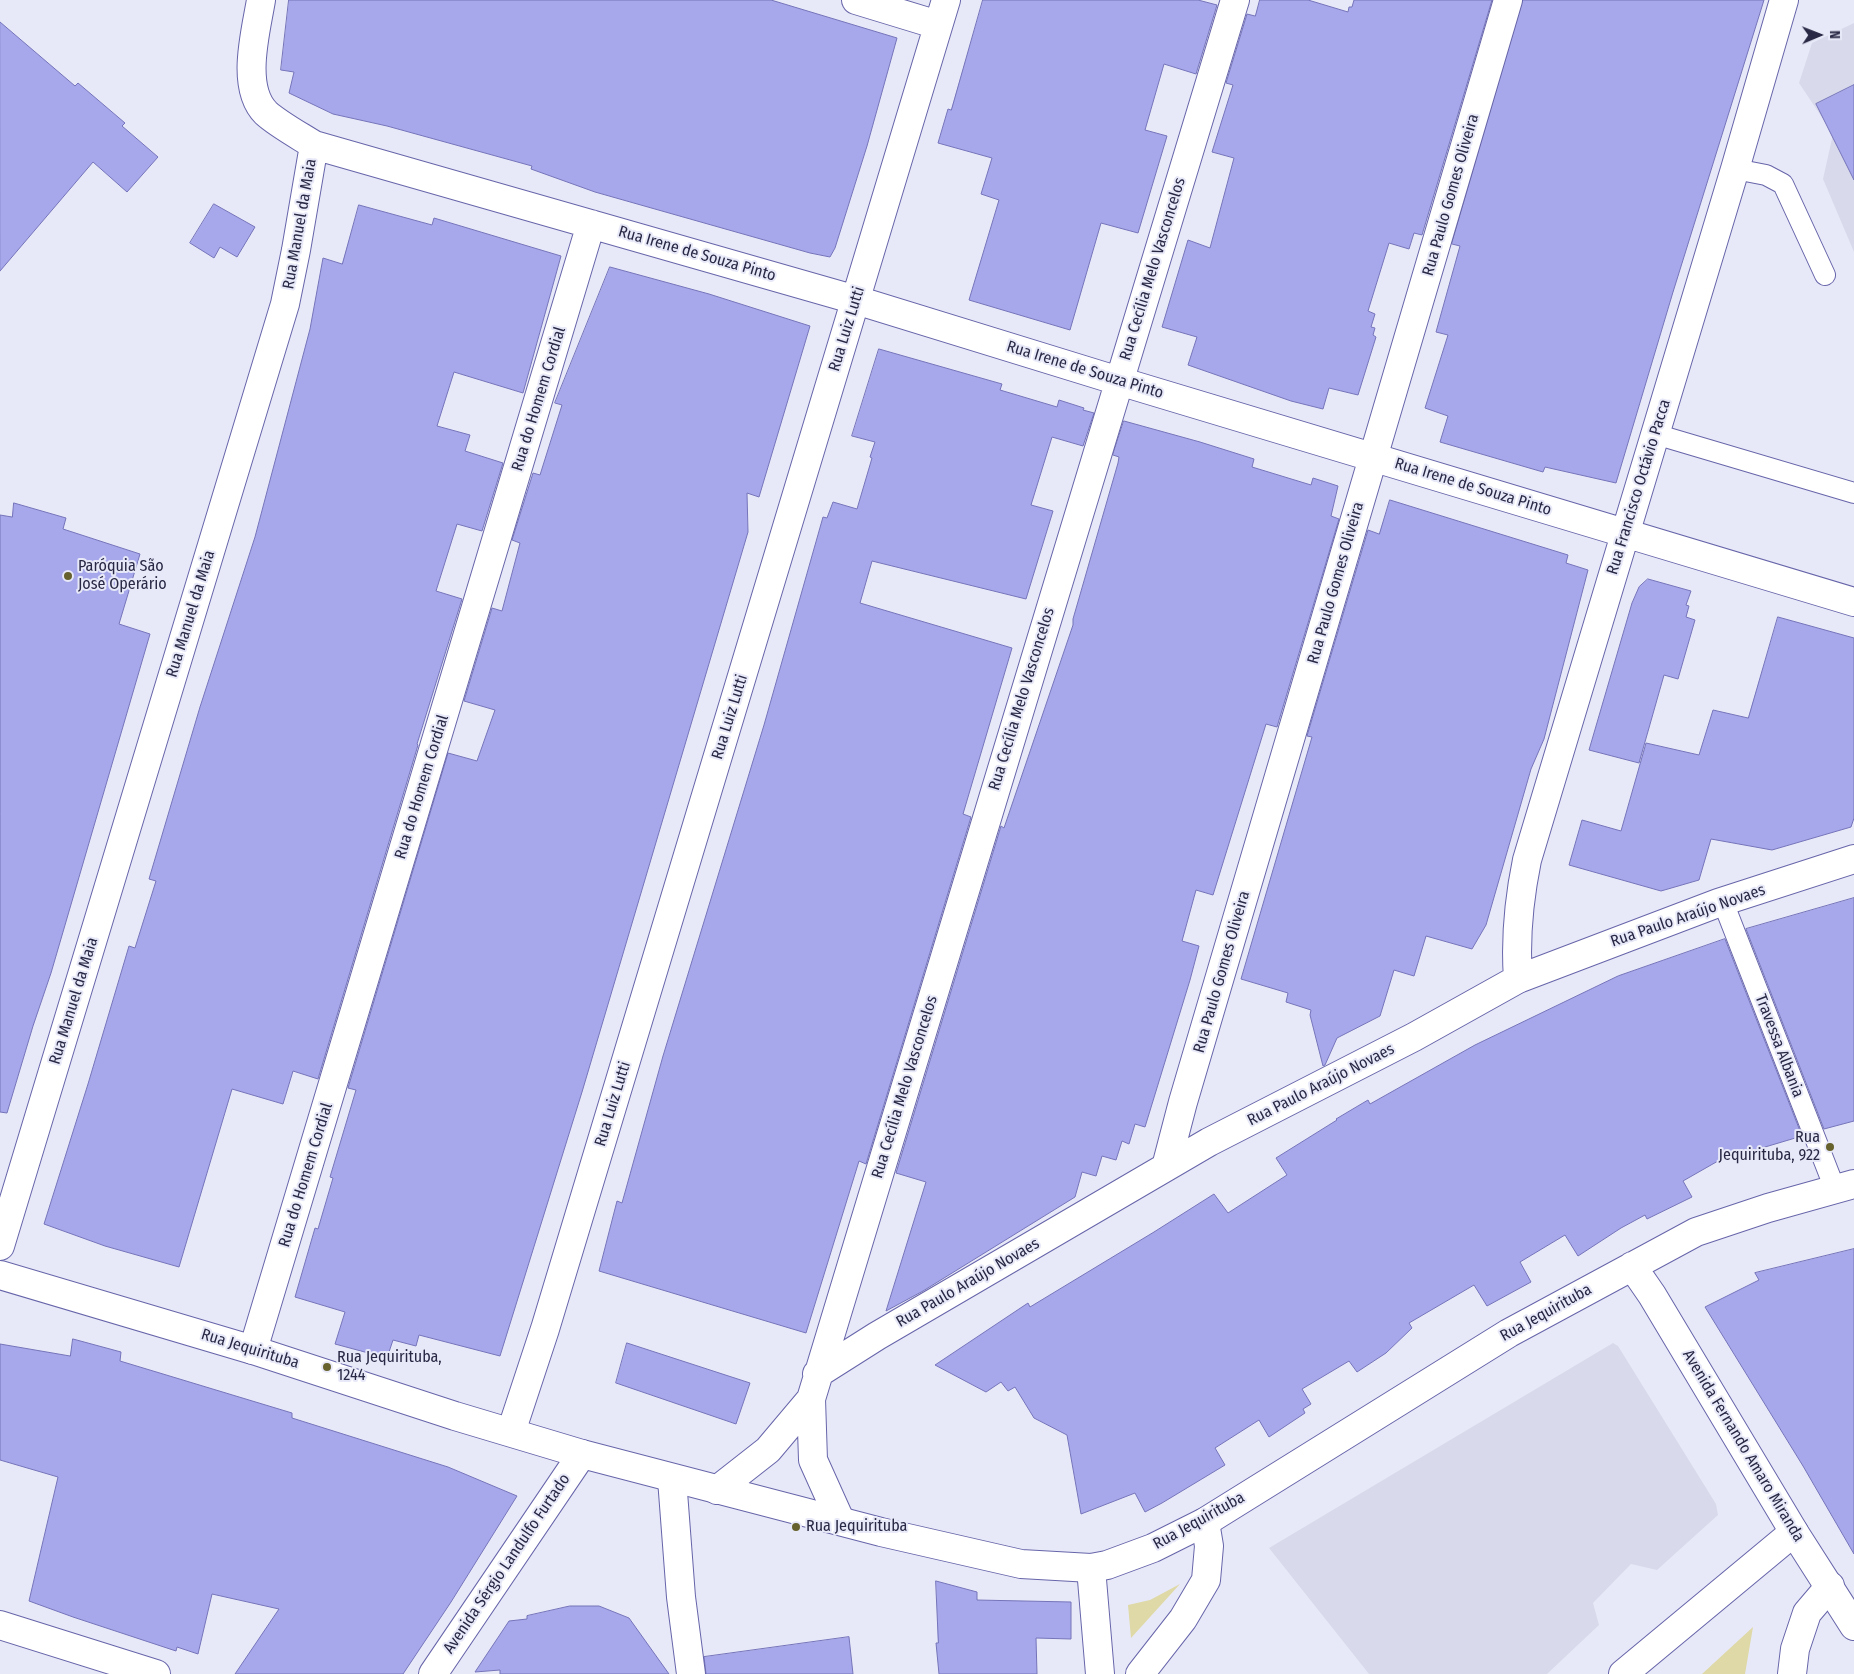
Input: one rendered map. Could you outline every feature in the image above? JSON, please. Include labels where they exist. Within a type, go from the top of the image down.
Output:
[{"type":"street","name":"Rua Manuel da Maia","points":[[0,1246],[285,304],[314,145],[265,112],[255,95],[252,74],[252,50],[261,0]]},
{"type":"street","points":[[856,0],[942,12]]},
{"type":"street","name":"Rua Cecília Melo Vasconcelos","points":[[840,1520],[813,1460],[814,1386],[1235,0]]},
{"type":"street","name":"Rua Paulo Gomes Oliveira","points":[[1166,1167],[1183,1102],[1508,0]]},
{"type":"street","name":"Rua Francisco Octávio Pacca","points":[[1518,979],[1516,956],[1518,918],[1527,860],[1784,0]]},
{"type":"street","name":"Rua Luiz Lutti","points":[[511,1432],[544,1329],[942,12]]},
{"type":"street","name":"Rua Irene de Souza Pinto","points":[[314,145],[856,300],[1854,602]]},
{"type":"street","name":"Rua do Homem Cordial","points":[[253,1350],[591,224]]},
{"type":"street","name":"Rua Paulo Araújo Novaes","points":[[814,1386],[877,1336],[1209,1142],[1422,1033],[1518,979],[1561,961],[1723,902],[1854,859]]},
{"type":"street","name":"Rua Jequirituba","points":[[0,1276],[253,1350],[582,1454],[881,1532],[1021,1564],[1091,1568],[1153,1548],[1205,1522],[1508,1333],[1696,1232],[1768,1208],[1845,1187]]},
{"type":"street","name":"Avenida Fernando Amaro Miranda","points":[[1632,1266],[1652,1294],[1794,1532],[1854,1626]]},
{"type":"street","name":"Rua Cecília Melo Vasconcelos","points":[[717,1490],[768,1450],[814,1386]]},
{"type":"street","name":"Avenida Sérgio Landulfo Furtado","points":[[433,1674],[582,1454]]},
{"type":"street","points":[[672,1478],[680,1587],[691,1674]]},
{"type":"street","points":[[1140,1674],[1183,1619],[1206,1580],[1209,1546],[1205,1522]]},
{"type":"street","points":[[1623,1674],[1794,1532]]},
{"type":"street","points":[[1091,1568],[1100,1674]]},
{"type":"street","points":[[1792,1674],[1795,1649],[1807,1613],[1830,1586]]},
{"type":"street","points":[[0,1624],[156,1674]]},
{"type":"lane","points":[[1735,169],[1766,175],[1783,184],[1825,275]]},
{"type":"lane","points":[[1655,434],[1854,494]]},
{"type":"lane","name":"Travessa Albania","points":[[1723,902],[1845,1187]]},
{"type":"shaded area","points":[[1854,23],[1854,252],[1823,179],[1833,134],[1799,83],[1812,43]]},
{"type":"shaded area","points":[[1613,1343],[1618,1346],[1716,1504],[1718,1515],[1657,1570],[1631,1564],[1593,1603],[1599,1625],[1547,1674],[1369,1674],[1269,1548]]},
{"type":"shaded area","points":[[1180,1584],[1131,1638],[1128,1605],[1150,1600]]},
{"type":"shaded area","points":[[1753,1627],[1745,1674],[1702,1674]]},
{"type":"building","points":[[289,0],[771,0],[897,38],[867,146],[835,248],[830,257],[595,192],[531,169],[532,166],[387,126],[333,114],[289,93],[294,72],[281,70]]},
{"type":"building","points":[[983,0],[1198,0],[1217,5],[1196,74],[1164,64],[1145,130],[1167,136],[1138,233],[1101,223],[1070,330],[969,300],[999,200],[981,194],[992,158],[938,143],[948,109],[951,110]]},
{"type":"building","points":[[1260,0],[1308,0],[1348,12],[1354,0],[1492,0],[1422,235],[1414,233],[1409,249],[1389,243],[1368,311],[1375,314],[1371,327],[1375,328],[1373,335],[1376,337],[1358,395],[1329,388],[1323,409],[1291,401],[1188,365],[1197,337],[1162,327],[1188,240],[1210,248],[1234,158],[1212,152],[1233,85],[1226,83],[1247,14],[1255,16]]},
{"type":"building","points":[[1523,0],[1764,0],[1616,483],[1545,467],[1543,472],[1440,442],[1448,416],[1425,408],[1448,335],[1436,332],[1460,246],[1452,244]]},
{"type":"building","points":[[0,22],[75,86],[78,83],[125,123],[122,126],[158,157],[127,192],[93,162],[0,271]]},
{"type":"building","points":[[1854,85],[1854,180],[1816,104]]},
{"type":"building","points":[[214,204],[255,227],[237,257],[220,247],[214,258],[190,243]]},
{"type":"building","points":[[359,205],[432,225],[434,218],[561,256],[523,393],[454,372],[437,426],[470,435],[465,451],[503,463],[482,531],[457,524],[436,591],[462,599],[318,1079],[293,1071],[283,1104],[232,1089],[179,1267],[105,1246],[44,1224],[129,946],[135,948],[156,881],[149,879],[200,707],[255,537],[310,329],[323,258],[342,264]]},
{"type":"building","points":[[610,267],[709,294],[810,326],[759,497],[747,493],[748,532],[582,1092],[500,1356],[419,1335],[416,1346],[393,1340],[387,1358],[335,1344],[345,1312],[295,1297],[315,1228],[318,1229],[333,1178],[330,1177],[356,1090],[348,1088],[448,753],[477,761],[495,710],[464,701],[492,608],[502,611],[520,543],[512,540],[533,473],[540,475],[562,405],[555,403]]},
{"type":"building","points":[[879,349],[1002,384],[1000,390],[1057,407],[1059,400],[1094,413],[1083,446],[1052,437],[1031,505],[1053,511],[1026,599],[872,561],[860,603],[1012,648],[963,814],[971,817],[866,1164],[859,1161],[806,1333],[599,1271],[617,1201],[622,1203],[663,1056],[764,725],[823,517],[827,518],[833,502],[857,509],[875,442],[852,436]]},
{"type":"building","points":[[1124,421],[1254,459],[1252,467],[1311,485],[1313,478],[1338,486],[1331,516],[1339,519],[1277,727],[1266,724],[1213,895],[1196,890],[1182,941],[1199,946],[1145,1127],[1135,1124],[1129,1144],[1122,1141],[1116,1160],[1102,1156],[1096,1176],[1082,1172],[1075,1197],[923,1291],[886,1311],[926,1182],[896,1173],[1001,826],[1004,828],[1073,625],[1073,619],[1118,463],[1119,457],[1113,455]]},
{"type":"building","points":[[1390,500],[1568,555],[1566,563],[1588,570],[1544,739],[1531,769],[1486,925],[1472,949],[1426,936],[1414,976],[1394,970],[1380,1016],[1337,1038],[1323,1066],[1310,1015],[1311,1010],[1286,1002],[1288,993],[1241,979],[1312,737],[1307,736],[1368,530],[1379,534]]},
{"type":"building","points":[[14,503],[66,518],[63,529],[140,554],[119,624],[150,634],[51,973],[7,1113],[0,1112],[0,515],[12,517]]},
{"type":"building","points":[[1648,579],[1691,591],[1686,605],[1689,606],[1686,617],[1695,620],[1678,679],[1664,675],[1639,763],[1589,750],[1632,603],[1639,587]]},
{"type":"building","points":[[1778,617],[1854,638],[1854,818],[1851,827],[1772,850],[1711,839],[1699,880],[1661,891],[1569,865],[1582,820],[1621,831],[1646,743],[1699,755],[1713,710],[1748,718]]},
{"type":"building","points":[[1854,898],[1854,1121],[1824,1129],[1746,929]]},
{"type":"building","points":[[1725,939],[1802,1136],[1718,1161],[1683,1181],[1692,1197],[1647,1219],[1645,1215],[1578,1256],[1565,1235],[1520,1262],[1531,1282],[1487,1306],[1474,1285],[1409,1323],[1412,1328],[1386,1353],[1357,1372],[1349,1361],[1302,1389],[1311,1404],[1303,1409],[1305,1413],[1269,1437],[1259,1420],[1215,1448],[1225,1465],[1162,1503],[1145,1512],[1135,1493],[1081,1514],[1067,1435],[1034,1418],[1015,1387],[1008,1391],[1001,1382],[986,1392],[935,1365],[1028,1303],[1030,1307],[1214,1194],[1228,1213],[1287,1175],[1276,1158],[1368,1100],[1370,1104],[1475,1045],[1618,976]]},
{"type":"building","points":[[1854,1249],[1854,1554],[1803,1466],[1705,1307],[1759,1280],[1755,1273]]},
{"type":"building","points":[[73,1339],[121,1352],[120,1361],[292,1413],[292,1418],[448,1467],[517,1496],[451,1602],[403,1674],[235,1674],[279,1609],[212,1594],[198,1654],[177,1647],[176,1651],[73,1617],[29,1601],[58,1477],[0,1460],[0,1344],[70,1356]]},
{"type":"building","points":[[627,1343],[750,1383],[736,1424],[616,1383]]},
{"type":"building","points":[[936,1581],[977,1592],[977,1600],[1071,1602],[1071,1639],[1036,1638],[1037,1674],[939,1674],[936,1643],[938,1643]]},
{"type":"building","points":[[570,1606],[599,1606],[629,1618],[669,1674],[500,1674],[500,1670],[475,1672],[509,1621],[527,1619],[527,1616]]},
{"type":"building","points":[[849,1637],[853,1674],[706,1674],[704,1657]]},
{"type":"place","name":"Paróquia São José Operário","points":[[68,576]]},
{"type":"place","name":"Rua Jequirituba, 922","points":[[1830,1147]]},
{"type":"place","name":"Rua Jequirituba, 1244","points":[[327,1367]]},
{"type":"place","name":"Rua Jequirituba","points":[[796,1527]]}]
